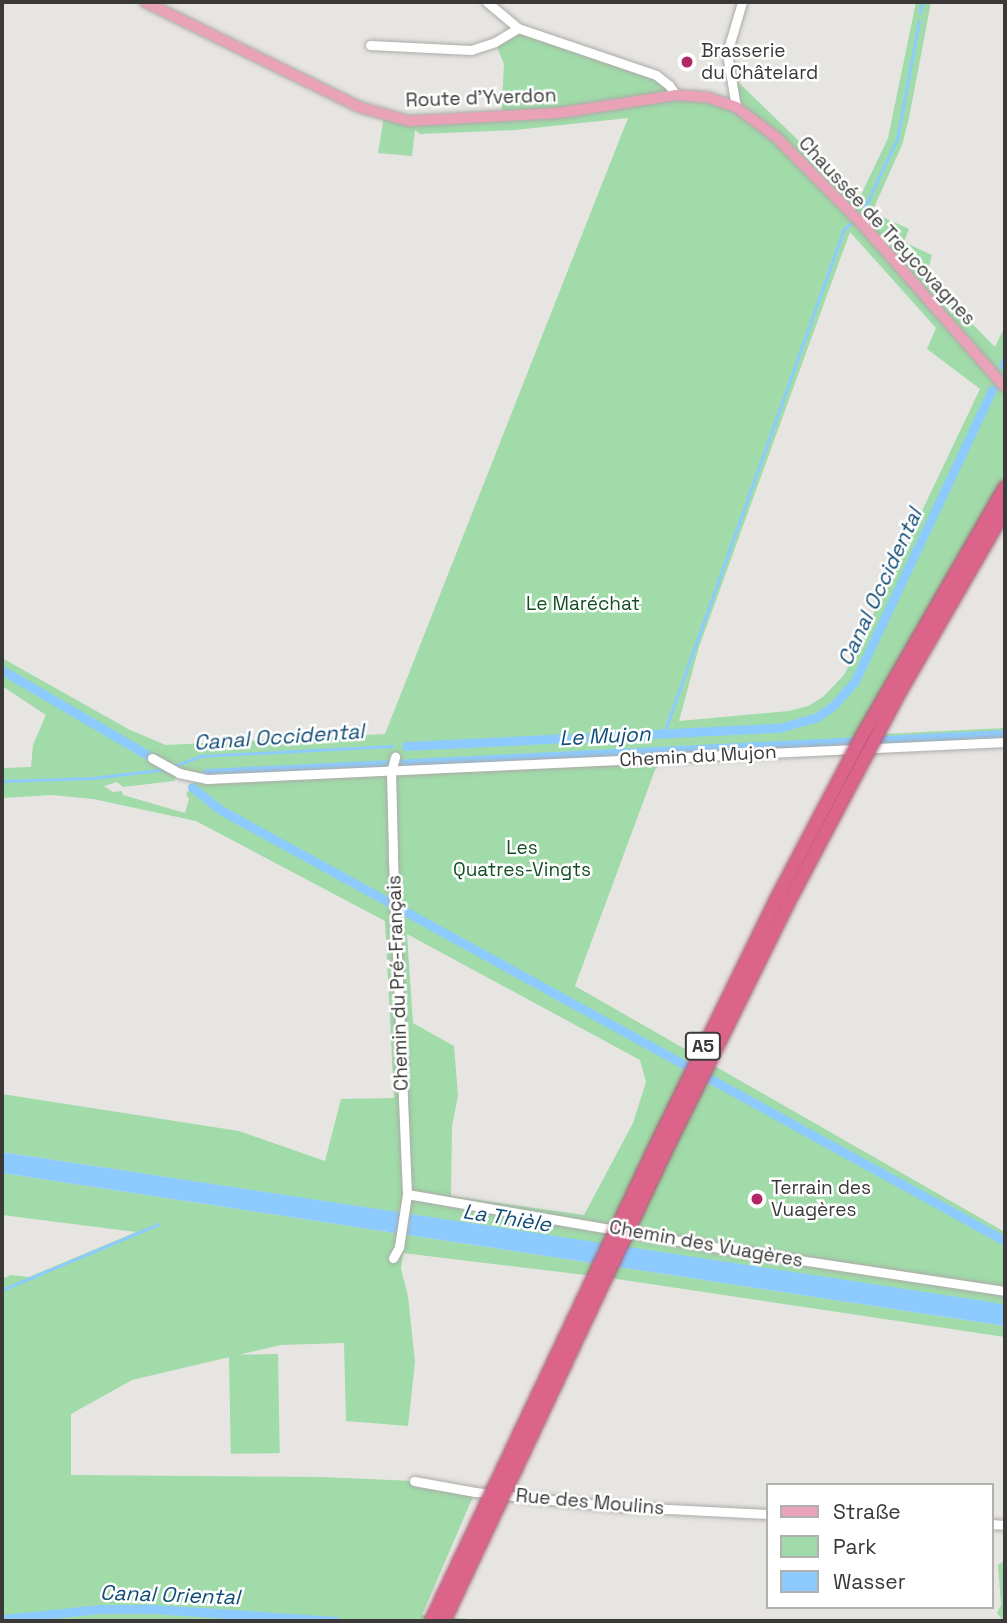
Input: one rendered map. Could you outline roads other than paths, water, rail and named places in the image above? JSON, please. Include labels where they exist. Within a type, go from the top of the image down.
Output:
[{"type":"highway","name":"A5","points":[[431,1621],[669,1116],[776,900],[869,724],[1005,487]]},
{"type":"highway","name":"A5","points":[[444,1621],[667,1148],[786,905],[902,688],[1005,510]]},
{"type":"main road","name":"Route d'Yverdon","points":[[145,2],[359,107],[409,121],[559,113],[676,95],[707,97],[736,107]]},
{"type":"main road","name":"Chaussée de Treycovagnes","points":[[736,107],[776,137],[863,225],[1000,381]]},
{"type":"street","points":[[487,2],[518,28],[656,75],[669,85],[676,95]]},
{"type":"street","points":[[736,107],[727,53],[742,2]]},
{"type":"street","points":[[370,45],[471,50],[495,42],[518,28]]},
{"type":"street","name":"Chemin du Mujon","points":[[152,758],[189,777],[225,779],[1005,742]]},
{"type":"street","name":"Chemin du Pré-Français","points":[[393,1258],[399,1247],[406,1197],[391,772],[395,757]]},
{"type":"street","name":"Chemin des Vuagères","points":[[406,1197],[1005,1291]]},
{"type":"street","name":"Rue des Moulins","points":[[414,1481],[475,1492],[609,1506],[766,1514]]},
{"type":"water","points":[[2,1152],[991,1302],[1005,1305],[1005,1326],[2,1173]]},
{"type":"waterway","points":[[920,13],[923,2]]},
{"type":"waterway","points":[[863,211],[897,139],[919,21]]},
{"type":"waterway","points":[[664,733],[844,229],[850,224]]},
{"type":"waterway","name":"Canal Occidental","points":[[1003,365],[1005,361]]},
{"type":"waterway","name":"Canal Occidental","points":[[406,746],[779,728],[817,717],[834,705],[855,681],[992,390]]},
{"type":"waterway","name":"Le Mujon","points":[[2,670],[146,754]]},
{"type":"waterway","name":"Le Mujon","points":[[206,773],[1005,734]]},
{"type":"waterway","name":"Canal Occidental","points":[[172,767],[200,756],[392,746]]},
{"type":"waterway","name":"Canal Occidental","points":[[2,781],[93,778],[166,769]]},
{"type":"waterway","points":[[192,787],[219,809],[1005,1241]]},
{"type":"waterway","points":[[2,1290],[159,1224]]},
{"type":"waterway","name":"Canal Oriental","points":[[2,1619],[101,1609],[153,1609],[337,1621]]},
{"type":"place","name":"Brasserie du Châtelard","points":[[687,62]]},
{"type":"place","name":"Terrain des Vuagères","points":[[757,1199]]},
{"type":"park label","name":"Le Maréchat","points":[[583,604]]},
{"type":"park label","name":"Les Quatres-Vingts","points":[[522,859]]},
{"type":"water label","name":"La Thièle","points":[[507,1218]]}]
